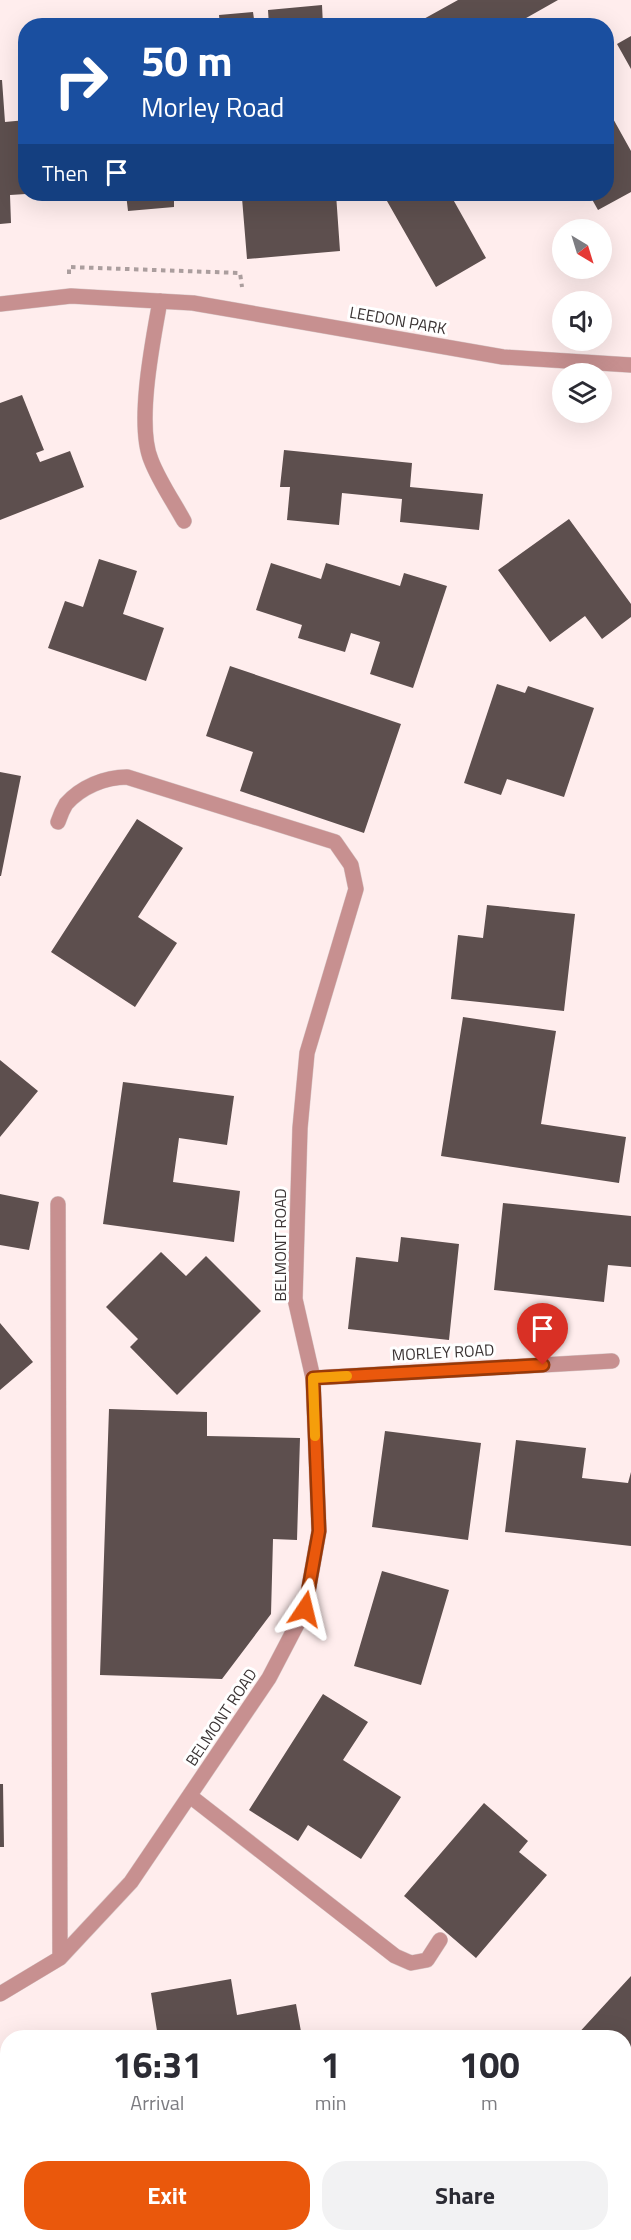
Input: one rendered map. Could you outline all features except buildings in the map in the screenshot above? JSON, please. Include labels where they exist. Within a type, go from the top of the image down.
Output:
[{"type":"street","name":"LEEDON PARK","points":[[0,304],[70,296],[193,303],[503,357],[631,364]]},
{"type":"street","points":[[160,301],[149,368],[145,431],[150,459],[184,521]]},
{"type":"street","name":"BELMONT ROAD","points":[[0,1994],[60,1958],[131,1882],[269,1678],[305,1609],[319,1531],[313,1378],[296,1299],[300,1128],[308,1053],[356,889],[351,865],[335,842],[127,777],[110,777],[89,787],[66,804],[58,822]]},
{"type":"street","points":[[58,1204],[60,1958]]},
{"type":"street","name":"MORLEY ROAD","points":[[313,1378],[612,1361]]},
{"type":"street","points":[[190,1796],[395,1956],[411,1963],[427,1960],[440,1940]]},
{"type":"slow traffic","points":[[315,1436],[313,1378],[347,1376]]},
{"type":"route","points":[[305,1609],[319,1531],[313,1378],[543,1365]]}]
